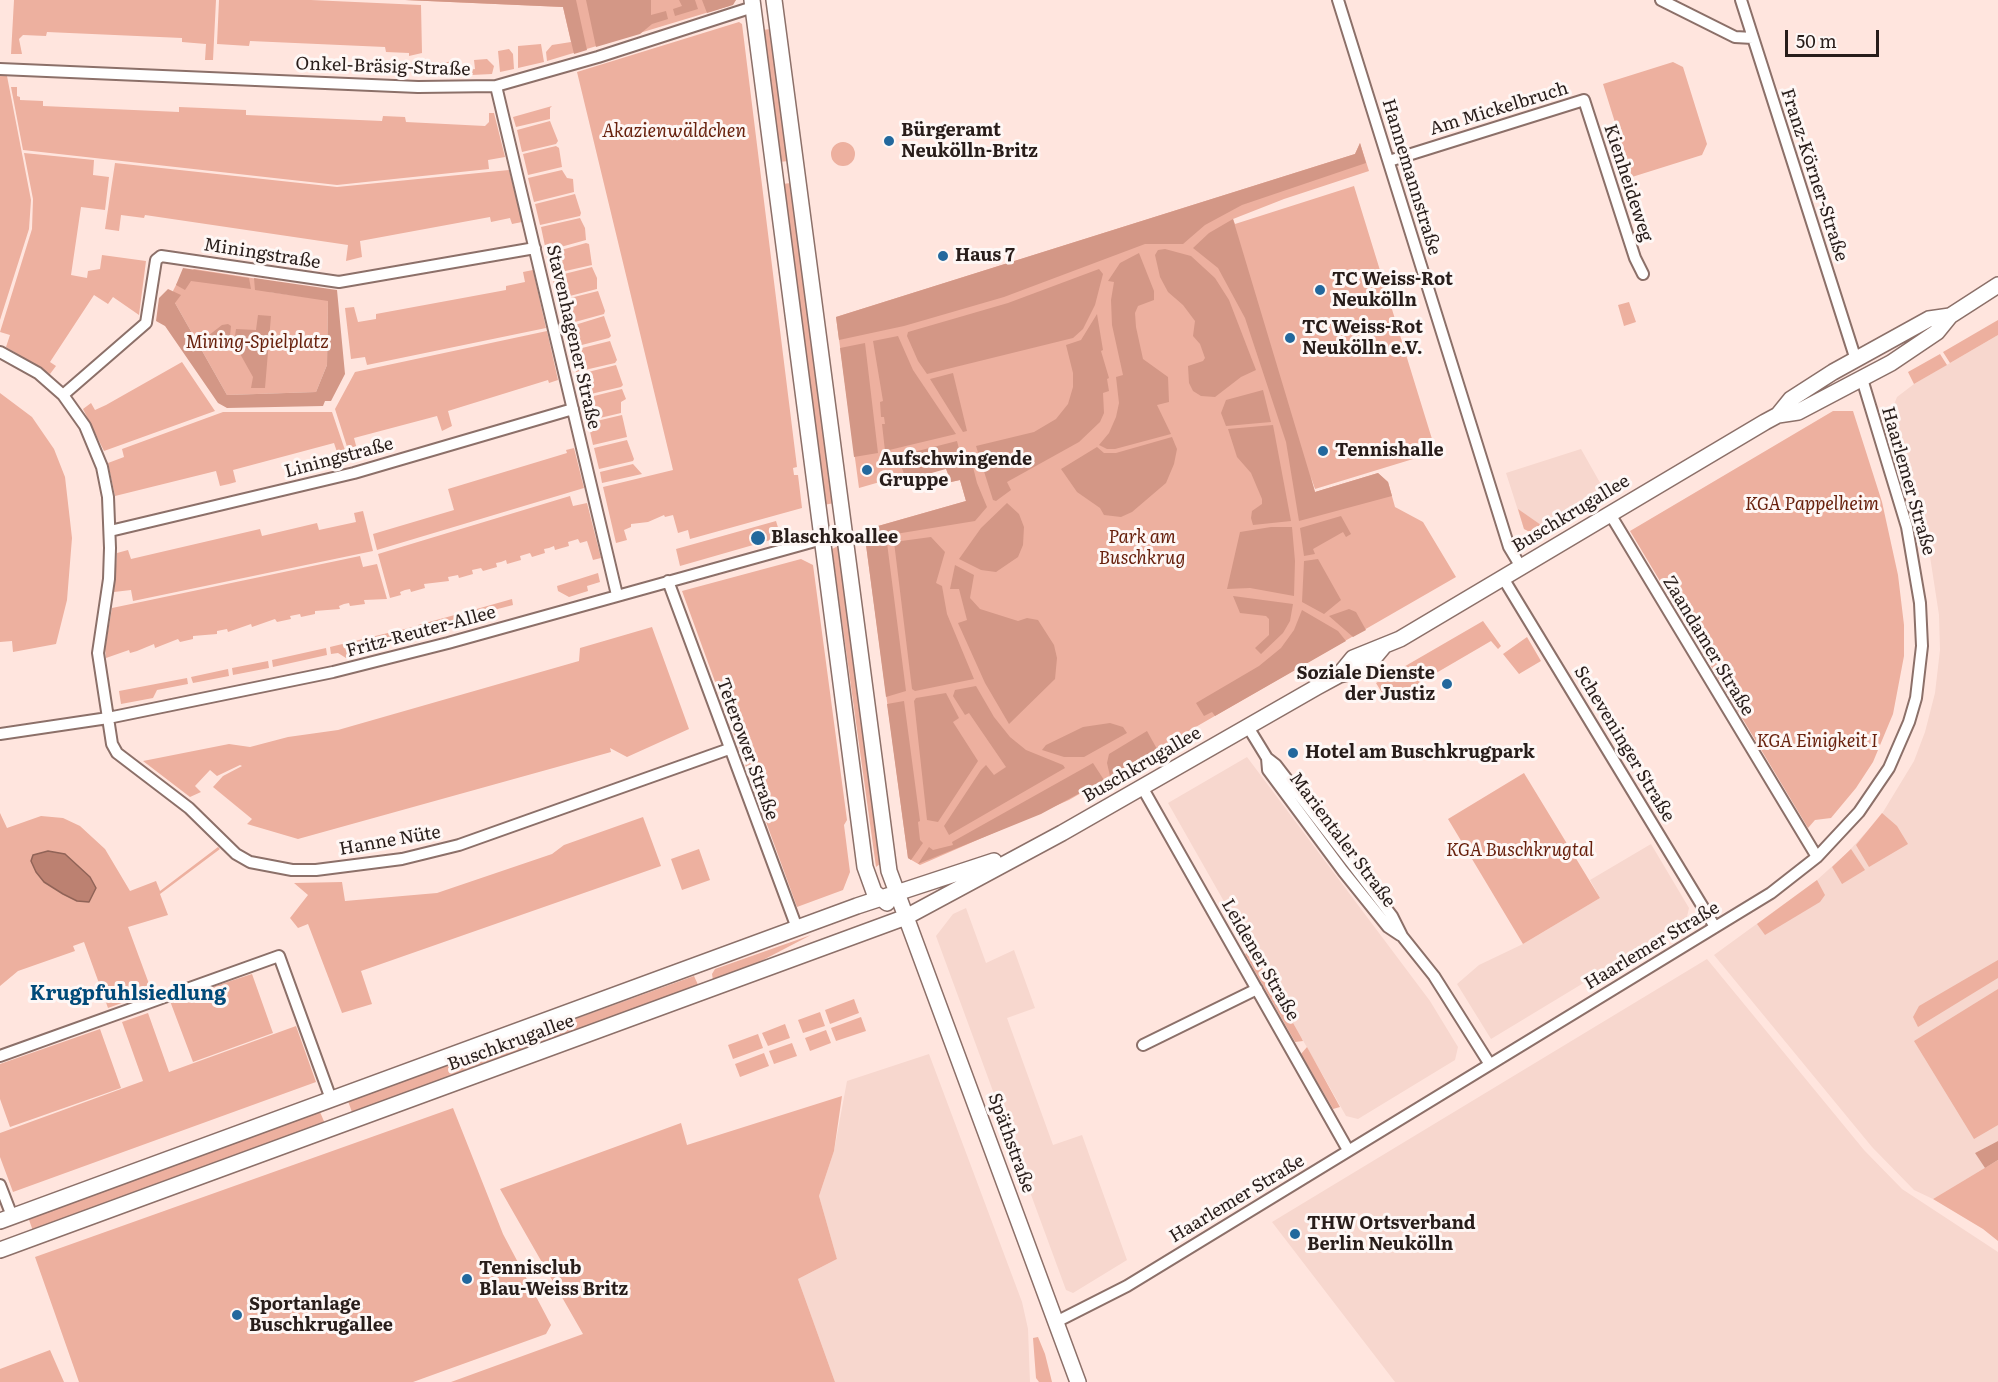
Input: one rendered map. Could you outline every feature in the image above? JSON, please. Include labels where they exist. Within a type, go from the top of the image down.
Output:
[{"type":"main road","points":[[775,0],[885,849],[896,894]]},
{"type":"main road","points":[[752,3],[865,867],[870,884],[880,899],[906,917]]},
{"type":"main road","name":"Buschkrugallee","points":[[1778,415],[1798,412],[1862,379],[1937,332],[1950,316],[1998,285]]},
{"type":"main road","name":"Buschkrugallee","points":[[0,1250],[906,917],[1339,675],[1370,664],[1384,646],[1778,415],[1791,399],[1856,360],[1929,319],[1950,316]]},
{"type":"main road","points":[[1856,360],[1862,379]]},
{"type":"main road","name":"Buschkrugallee","points":[[6,1218],[797,928],[1025,851]]},
{"type":"main road","name":"Späthstraße","points":[[896,894],[1078,1382]]},
{"type":"main road","points":[[701,964],[710,990]]},
{"type":"main road","points":[[331,1099],[341,1126]]},
{"type":"main road","points":[[6,1218],[21,1242]]},
{"type":"street","name":"Hannemannstraße","points":[[1338,0],[1509,547],[1521,567]]},
{"type":"street","points":[[1661,0],[1735,37],[1753,38]]},
{"type":"street","name":"Franz-Körner-Straße","points":[[1741,0],[1856,360]]},
{"type":"street","name":"Onkel-Bräsig-Straße","points":[[0,69],[418,87],[496,86],[598,57],[752,3]]},
{"type":"street","name":"Stavenhagener Straße","points":[[496,86],[617,595]]},
{"type":"street","name":"Am Mickelbruch","points":[[1389,161],[1584,100]]},
{"type":"street","name":"Kienheideweg","points":[[1584,100],[1642,274]]},
{"type":"street","name":"Miningstraße","points":[[63,395],[146,323],[156,260],[161,256],[339,282],[535,248]]},
{"type":"street","name":"Hanne Nüte","points":[[0,352],[38,373],[63,395],[85,426],[99,456],[108,496],[110,531],[109,579],[98,648],[109,734],[117,753],[189,808],[236,854],[259,865],[292,870],[342,868],[402,860],[459,845],[729,749]]},
{"type":"street","name":"Haarlemer Straße","points":[[1056,1322],[1127,1286],[1771,893],[1817,857],[1859,812],[1889,768],[1916,698],[1922,655],[1920,603],[1911,544],[1862,379]]},
{"type":"street","name":"Liningstraße","points":[[110,531],[354,473],[573,409]]},
{"type":"street","name":"Zaandamer Straße","points":[[1610,514],[1817,857]]},
{"type":"street","name":"Fritz-Reuter-Allee","points":[[0,734],[108,718],[333,672],[448,643],[844,533]]},
{"type":"street","name":"Scheveninger Straße","points":[[1503,578],[1714,927]]},
{"type":"street","name":"Teterower Straße","points":[[668,581],[797,928]]},
{"type":"street","name":"Marientaler Straße","points":[[1248,727],[1267,758],[1268,770],[1388,927],[1402,936],[1434,976],[1489,1063]]},
{"type":"street","name":"Leidener Straße","points":[[1142,787],[1348,1150]]},
{"type":"street","points":[[0,1056],[279,956],[331,1099]]},
{"type":"street","points":[[1143,1046],[1257,989]]},
{"type":"street","points":[[0,1185],[6,1218]]},
{"type":"shaded area","points":[[1998,335],[1998,1141],[1975,1153],[1985,1168],[1933,1199],[1914,1190],[1872,1147],[1714,955],[1817,880],[1848,852],[1880,817],[1914,761],[1925,732],[1935,693],[1940,650],[1939,615],[1925,524],[1891,412],[1897,397],[1914,384]]},
{"type":"shaded area","points":[[1581,449],[1603,488],[1530,532],[1524,529],[1506,473]]},
{"type":"shaded area","points":[[1247,757],[1430,1001],[1458,1047],[1455,1060],[1358,1119],[1346,1116],[1168,803]]},
{"type":"shaded area","points":[[1651,844],[1689,908],[1686,921],[1491,1039],[1457,984],[1479,965],[1523,944],[1600,898],[1590,880]]},
{"type":"shaded area","points":[[48,851],[65,854],[90,877],[96,888],[89,902],[77,901],[44,882],[31,861],[33,855]]},
{"type":"shaded area","points":[[966,908],[986,963],[1014,950],[1035,1008],[1007,1018],[1053,1145],[1082,1135],[1127,1260],[1073,1293],[1066,1290],[936,936],[953,914]]},
{"type":"shaded area","points":[[1707,959],[1864,1150],[1902,1189],[1998,1252],[1998,1382],[1395,1382],[1272,1222]]},
{"type":"shaded area","points":[[929,1054],[1022,1302],[1028,1329],[1030,1382],[835,1382],[798,1279],[837,1259],[819,1196],[834,1151],[847,1081]]},
{"type":"green space","points":[[14,0],[216,0],[213,60],[205,60],[206,44],[182,42],[182,38],[47,32],[46,36],[23,35],[19,39],[22,54],[11,54]]},
{"type":"green space","points":[[219,0],[311,0],[421,5],[422,53],[409,56],[409,53],[386,52],[385,47],[250,41],[249,46],[217,44]]},
{"type":"green space","points":[[405,0],[736,0],[729,6],[547,61],[546,52],[552,45],[571,42],[563,7]]},
{"type":"green space","points":[[405,0],[576,0],[587,50],[574,54],[563,7]]},
{"type":"green space","points":[[586,0],[651,0],[651,15],[666,11],[668,19],[652,24],[640,34],[596,47]]},
{"type":"green space","points":[[679,0],[695,0],[698,9],[675,16],[673,9],[682,6]]},
{"type":"green space","points":[[702,0],[736,0],[733,5],[707,13]]},
{"type":"green space","name":"Akazienwäldchen","points":[[739,22],[742,24],[797,467],[793,468],[794,475],[798,475],[802,508],[690,539],[688,530],[678,533],[673,515],[665,517],[664,515],[648,522],[631,524],[631,527],[624,530],[627,540],[616,543],[603,487],[673,470],[577,72]]},
{"type":"green space","points":[[771,29],[789,161],[779,162],[762,30]]},
{"type":"green space","points":[[541,44],[544,62],[518,68],[518,46]]},
{"type":"green space","points":[[509,49],[513,54],[514,69],[500,72],[498,51]]},
{"type":"green space","points":[[487,59],[494,66],[492,74],[431,77],[429,74],[431,66],[436,63],[458,61],[460,71],[475,69],[474,60]]},
{"type":"green space","points":[[1673,62],[1683,67],[1707,144],[1702,155],[1632,177],[1603,84]]},
{"type":"green space","points":[[0,76],[7,76],[31,200],[29,229],[0,320]]},
{"type":"green space","points":[[11,87],[17,87],[17,96],[20,100],[43,101],[43,106],[179,112],[179,107],[203,108],[246,110],[246,115],[382,121],[383,116],[405,117],[406,122],[485,126],[489,122],[489,113],[494,113],[505,157],[488,160],[489,169],[337,185],[23,150]]},
{"type":"green space","points":[[552,106],[550,119],[516,127],[513,117]]},
{"type":"green space","points":[[550,121],[558,141],[556,144],[522,152],[517,130]]},
{"type":"green space","points":[[843,142],[851,146],[855,154],[851,162],[843,166],[835,162],[831,154],[835,146]]},
{"type":"green space","name":"Park am Buschkrug","points":[[1360,143],[1369,171],[1284,199],[1233,219],[1235,224],[1354,186],[1436,452],[1315,489],[1311,477],[1315,492],[1378,473],[1388,482],[1395,507],[1423,522],[1456,577],[1069,800],[920,865],[908,858],[864,530],[966,501],[960,480],[951,482],[946,468],[906,480],[904,475],[859,488],[836,317],[1355,154]]},
{"type":"green space","points":[[1360,143],[1366,163],[1242,205],[1205,225],[1183,244],[1145,244],[1004,297],[904,326],[839,340],[836,317],[1355,154]]},
{"type":"green space","points":[[556,146],[559,148],[562,167],[528,175],[523,154]]},
{"type":"green space","points":[[24,153],[94,160],[93,175],[109,177],[105,210],[81,207],[71,275],[87,278],[88,271],[100,269],[102,255],[146,261],[139,315],[113,297],[108,304],[94,295],[50,362],[56,366],[50,374],[6,347],[10,335],[0,332],[32,229],[33,199]]},
{"type":"green space","points":[[115,163],[337,187],[509,170],[522,222],[512,224],[510,218],[491,222],[490,217],[360,241],[362,257],[346,261],[348,245],[145,215],[144,218],[121,215],[119,231],[105,229]]},
{"type":"green space","points":[[562,170],[567,178],[573,179],[574,192],[534,202],[528,178]]},
{"type":"green space","points":[[791,183],[834,503],[824,505],[782,184]]},
{"type":"green space","points":[[575,194],[580,216],[540,225],[535,204]]},
{"type":"green space","points":[[580,218],[585,228],[586,240],[546,251],[541,227]]},
{"type":"green space","points":[[1233,219],[1315,492],[1378,473],[1388,482],[1392,496],[1299,521],[1286,442],[1245,318],[1218,268],[1193,248],[1209,233]]},
{"type":"green space","points":[[589,244],[592,265],[552,274],[547,254]]},
{"type":"green space","points":[[1165,249],[1191,256],[1215,278],[1229,300],[1256,370],[1241,377],[1215,397],[1201,396],[1193,391],[1189,383],[1188,366],[1203,361],[1205,358],[1200,344],[1193,336],[1195,321],[1183,305],[1168,292],[1160,277],[1155,255],[1158,250]]},
{"type":"green space","points":[[1139,253],[1154,291],[1154,300],[1138,306],[1135,313],[1136,327],[1143,359],[1168,377],[1169,402],[1157,405],[1171,434],[1115,449],[1107,449],[1099,445],[1109,433],[1116,417],[1119,403],[1116,377],[1123,375],[1112,325],[1111,300],[1114,282],[1108,281],[1120,263]]},
{"type":"green space","points":[[592,267],[597,278],[597,289],[558,299],[552,277]]},
{"type":"green space","points":[[183,268],[249,278],[251,289],[191,281],[185,290],[176,285]]},
{"type":"green space","name":"Mining-Spielplatz","points":[[194,269],[271,281],[270,292],[328,300],[327,365],[316,392],[227,395],[175,303],[173,291],[177,283]]},
{"type":"green space","points":[[1099,269],[1103,274],[1095,305],[1083,329],[1073,338],[927,374],[918,361],[907,336],[908,332],[1008,303]]},
{"type":"green space","points":[[533,270],[546,328],[367,365],[365,357],[351,359],[345,308],[354,307],[358,322],[376,319],[376,314],[506,290],[506,286],[525,282],[523,272]]},
{"type":"green space","points":[[254,278],[337,290],[345,374],[331,401],[325,401],[323,406],[227,408],[218,403],[165,326],[156,321],[159,298],[168,289],[181,295],[175,303],[227,395],[316,392],[327,365],[328,301],[255,290]]},
{"type":"green space","points":[[598,291],[604,314],[564,325],[558,301]]},
{"type":"green space","points":[[1629,302],[1636,322],[1624,326],[1618,305]]},
{"type":"green space","points":[[1097,314],[1103,350],[1101,351],[1109,378],[1107,379],[1109,391],[1103,393],[1104,413],[1100,422],[1079,442],[1007,482],[1011,490],[996,501],[993,500],[976,446],[1034,432],[1056,419],[1068,404],[1073,387],[1073,373],[1066,345],[1081,340]]},
{"type":"green space","points":[[258,315],[271,316],[265,388],[251,388],[253,377],[234,343],[236,329],[256,330]]},
{"type":"green space","points":[[604,316],[611,336],[609,338],[570,348],[565,328]]},
{"type":"green space","points":[[1998,320],[1998,335],[1950,363],[1943,352]]},
{"type":"green space","points":[[222,325],[231,326],[230,336],[209,348],[204,339]]},
{"type":"green space","points":[[547,331],[558,380],[549,383],[548,380],[448,411],[452,426],[442,431],[437,416],[354,438],[358,453],[350,456],[335,409],[355,372]]},
{"type":"green space","points":[[898,336],[913,370],[956,434],[885,451],[882,424],[885,424],[884,417],[881,417],[880,402],[883,401],[873,341]]},
{"type":"green space","points":[[610,341],[617,360],[615,363],[576,372],[570,351]]},
{"type":"green space","points":[[865,343],[878,453],[854,457],[840,348]]},
{"type":"green space","points":[[1940,354],[1947,365],[1914,384],[1908,372]]},
{"type":"green space","points":[[182,362],[215,411],[104,451],[83,409],[91,403],[95,410],[106,405]]},
{"type":"green space","points":[[616,365],[623,385],[621,387],[582,396],[576,375]]},
{"type":"green space","points":[[953,373],[967,431],[963,432],[930,379]]},
{"type":"green space","points":[[622,389],[626,399],[621,402],[621,413],[587,421],[582,399]]},
{"type":"green space","points":[[1263,390],[1271,422],[1226,426],[1221,413],[1226,400]]},
{"type":"green space","points":[[0,393],[32,417],[54,449],[65,477],[72,538],[67,600],[56,644],[13,652],[12,641],[0,642]]},
{"type":"green space","points":[[1833,411],[1853,411],[1882,502],[1898,575],[1904,625],[1904,656],[1893,714],[1873,762],[1856,788],[1831,818],[1815,820],[1808,828],[1630,531]]},
{"type":"green space","points":[[223,412],[332,412],[346,453],[338,455],[334,443],[233,470],[236,482],[229,484],[220,486],[216,471],[115,496],[108,463],[124,457],[122,449]]},
{"type":"green space","points":[[622,415],[627,437],[593,445],[588,423]]},
{"type":"green space","points":[[1273,425],[1291,521],[1253,525],[1252,511],[1262,504],[1262,499],[1251,473],[1237,457],[1228,429]]},
{"type":"green space","points":[[1172,437],[1177,449],[1166,483],[1132,512],[1121,517],[1104,515],[1100,508],[1077,492],[1061,469],[1097,447],[1104,453],[1116,453]]},
{"type":"green space","points":[[627,440],[633,461],[599,469],[594,448]]},
{"type":"green space","points":[[957,441],[962,461],[971,459],[977,483],[987,507],[975,521],[865,539],[864,530],[966,501],[960,480],[951,482],[946,469],[906,480],[898,456]]},
{"type":"green space","points":[[574,448],[584,488],[377,550],[373,534],[454,510],[448,489],[567,453],[566,450]]},
{"type":"green space","points":[[633,464],[642,474],[602,483],[600,472]]},
{"type":"green space","points":[[570,496],[573,506],[587,503],[601,558],[593,560],[587,541],[580,543],[578,539],[568,542],[569,546],[555,550],[554,546],[544,549],[545,553],[532,557],[530,553],[520,556],[521,560],[507,564],[506,560],[496,563],[497,567],[483,571],[481,568],[472,570],[473,574],[459,578],[458,575],[448,577],[449,581],[424,584],[425,588],[411,592],[410,589],[405,590],[400,592],[401,595],[390,598],[378,554]]},
{"type":"green space","points":[[1007,503],[1019,514],[1024,527],[1023,545],[1018,557],[996,572],[981,570],[959,559],[981,528]]},
{"type":"green space","points":[[1518,509],[1541,525],[1530,532],[1524,529]]},
{"type":"green space","points":[[363,511],[373,551],[133,601],[131,590],[114,592],[117,553],[128,550],[131,559],[260,529],[262,536],[317,523],[319,530],[356,522],[354,513]]},
{"type":"green space","points":[[1341,516],[1351,534],[1346,537],[1343,532],[1313,549],[1315,554],[1304,556],[1300,528]]},
{"type":"green space","points":[[776,521],[781,537],[680,566],[676,549]]},
{"type":"green space","points":[[1271,527],[1292,527],[1295,561],[1294,596],[1250,588],[1227,589],[1240,532]]},
{"type":"green space","points":[[931,537],[945,552],[936,583],[942,586],[947,614],[974,679],[915,691],[912,689],[894,542]]},
{"type":"green space","points":[[887,543],[906,691],[886,697],[866,545]]},
{"type":"green space","points":[[838,546],[880,864],[876,867],[832,549]]},
{"type":"green space","points":[[360,556],[363,567],[377,564],[387,599],[364,600],[365,604],[350,606],[349,603],[344,604],[339,606],[340,609],[315,611],[315,614],[301,617],[300,614],[290,616],[291,619],[277,622],[275,619],[228,632],[227,629],[217,631],[217,634],[193,636],[193,639],[180,642],[178,639],[155,648],[154,644],[137,651],[130,653],[129,650],[106,658],[105,649],[112,608]]},
{"type":"green space","points":[[801,559],[813,565],[847,820],[844,825],[850,872],[843,890],[797,907],[682,591]]},
{"type":"green space","points":[[1318,559],[1341,600],[1324,614],[1302,602],[1304,561]]},
{"type":"green space","points":[[955,565],[974,575],[970,598],[980,609],[1018,621],[1027,618],[1038,620],[1054,645],[1057,658],[1055,679],[1009,724],[985,683],[958,623],[967,620],[959,589],[950,589]]},
{"type":"green space","points":[[598,573],[600,582],[587,586],[588,591],[569,597],[558,591],[557,586]]},
{"type":"green space","points":[[1233,596],[1293,604],[1290,621],[1283,633],[1261,654],[1255,648],[1269,635],[1269,619],[1266,616],[1240,613]]},
{"type":"green space","points":[[512,599],[513,605],[467,617],[466,612]]},
{"type":"green space","points":[[1349,609],[1356,612],[1366,630],[1353,637],[1329,616]]},
{"type":"green space","points":[[1302,610],[1338,631],[1346,641],[1215,716],[1212,712],[1204,716],[1196,703],[1259,666],[1281,648],[1294,630]]},
{"type":"green space","points":[[462,613],[463,619],[419,631],[418,625]]},
{"type":"green space","points":[[1483,621],[1501,646],[1498,649],[1491,641],[1419,683],[1420,686],[1394,702],[1391,698],[1387,701],[1376,683]]},
{"type":"green space","points":[[413,627],[415,633],[383,641],[379,650],[371,652],[367,638]]},
{"type":"green space","points":[[652,627],[689,729],[627,757],[610,748],[611,752],[298,839],[247,824],[252,819],[213,787],[223,776],[242,766],[217,776],[210,770],[195,786],[201,792],[190,797],[143,761],[229,744],[250,747],[288,737],[338,730],[579,661],[580,648]]},
{"type":"green space","points":[[1527,637],[1541,661],[1519,674],[1503,654]]},
{"type":"green space","points":[[363,639],[367,653],[346,658],[338,653],[331,654],[330,647]]},
{"type":"green space","points":[[326,648],[327,655],[273,667],[272,660]]},
{"type":"green space","points":[[268,661],[269,668],[233,675],[232,668]]},
{"type":"green space","points":[[228,669],[229,676],[193,683],[191,677]]},
{"type":"green space","points":[[187,678],[188,684],[157,690],[153,698],[121,704],[119,691]]},
{"type":"green space","points":[[976,686],[994,717],[1010,737],[1026,750],[1063,765],[1065,768],[949,835],[944,826],[981,770],[986,765],[994,775],[1006,767],[969,713],[965,715],[953,696],[955,690]]},
{"type":"green space","points":[[946,693],[959,718],[953,722],[978,761],[938,822],[927,820],[914,701],[916,698]]},
{"type":"green space","points":[[904,701],[920,821],[918,822],[920,840],[923,843],[911,860],[908,858],[887,704]]},
{"type":"green space","points":[[1110,723],[1123,727],[1127,733],[1084,757],[1064,757],[1042,750],[1046,745],[1083,727]]},
{"type":"green space","points":[[1147,731],[1157,749],[1110,776],[1107,763],[1109,754]]},
{"type":"green space","points":[[1093,763],[1104,780],[1041,814],[918,864],[929,847],[933,850],[953,845],[952,842]]},
{"type":"green space","name":"KGA Buschkrugtal","points":[[1524,773],[1600,898],[1523,944],[1448,819]]},
{"type":"green space","points":[[0,813],[7,828],[41,816],[63,818],[80,826],[105,849],[130,891],[156,881],[160,891],[218,847],[220,849],[160,894],[168,915],[128,927],[152,992],[108,1008],[84,942],[73,946],[75,951],[18,971],[0,986]]},
{"type":"green space","points":[[1882,813],[1897,826],[1908,844],[1869,867],[1856,845]]},
{"type":"green space","points":[[643,817],[661,866],[361,971],[372,1004],[342,1013],[308,924],[298,928],[290,918],[308,895],[294,883],[342,882],[345,901],[437,893],[552,854],[564,845]]},
{"type":"green space","points":[[699,849],[710,880],[682,890],[671,859]]},
{"type":"green space","points":[[1851,849],[1865,870],[1842,884],[1832,867]]},
{"type":"green space","points":[[1817,880],[1825,895],[1820,902],[1765,935],[1757,924]]},
{"type":"green space","points":[[811,935],[740,972],[716,982],[713,980],[712,974],[715,969]]},
{"type":"green space","points":[[1252,950],[1303,1041],[1295,1042],[1245,954]]},
{"type":"green space","points":[[1998,960],[1998,978],[1918,1027],[1913,1017],[1919,1006]]},
{"type":"green space","points":[[252,974],[273,1033],[193,1062],[170,1001],[197,991],[200,998],[214,993],[212,987]]},
{"type":"green space","points":[[694,976],[700,989],[353,1115],[348,1101]]},
{"type":"green space","points":[[1998,989],[1998,1125],[1974,1139],[1914,1041]]},
{"type":"green space","points":[[854,999],[859,1013],[830,1024],[825,1010]]},
{"type":"green space","points":[[820,1012],[825,1026],[803,1033],[798,1020]]},
{"type":"green space","points":[[148,1013],[169,1072],[296,1026],[316,1082],[13,1192],[0,1157],[0,1133],[143,1081],[122,1022]]},
{"type":"green space","points":[[861,1017],[866,1031],[836,1041],[831,1028]]},
{"type":"green space","points":[[785,1024],[790,1038],[768,1046],[762,1033]]},
{"type":"green space","points":[[100,1029],[121,1088],[10,1127],[0,1099],[0,1064]]},
{"type":"green space","points":[[826,1030],[831,1043],[810,1051],[805,1038]]},
{"type":"green space","points":[[758,1034],[763,1048],[733,1059],[728,1045]]},
{"type":"green space","points":[[792,1043],[797,1056],[774,1064],[769,1051]]},
{"type":"green space","points":[[1307,1047],[1340,1107],[1333,1109],[1301,1054]]},
{"type":"green space","points":[[764,1053],[769,1066],[740,1077],[735,1064]]},
{"type":"green space","points":[[842,1096],[834,1151],[819,1196],[837,1259],[798,1279],[835,1382],[451,1382],[583,1334],[500,1189],[681,1123],[687,1145]]},
{"type":"green space","name":"Sportanlage Buschkrugallee","points":[[453,1108],[503,1234],[551,1325],[546,1334],[413,1382],[79,1382],[35,1257]]},
{"type":"green space","points":[[320,1112],[326,1126],[33,1231],[28,1217]]},
{"type":"green space","points":[[1998,1141],[1998,1160],[1985,1168],[1975,1153]]},
{"type":"green space","points":[[1998,1160],[1998,1241],[1983,1229],[1933,1199]]},
{"type":"green space","points":[[1038,1337],[1052,1382],[1039,1382],[1036,1378],[1033,1338]]},
{"type":"green space","points":[[50,1350],[64,1382],[0,1382],[0,1369]]},
{"type":"place","name":"Bürgeramt Neukölln-Britz","points":[[889,141]]},
{"type":"place","name":"Haus 7","points":[[943,256]]},
{"type":"place","name":"TC Weiss-Rot Neukölln","points":[[1320,290]]},
{"type":"place","name":"TC Weiss-Rot Neukölln e.V.","points":[[1290,338]]},
{"type":"place","name":"Tennishalle","points":[[1323,451]]},
{"type":"place","name":"Aufschwingende Gruppe","points":[[867,470]]},
{"type":"place","name":"Blaschkoallee","points":[[758,538]]},
{"type":"place","name":"Soziale Dienste der Justiz","points":[[1447,684]]},
{"type":"place","name":"Hotel am Buschkrugpark","points":[[1293,753]]},
{"type":"place","name":"THW Ortsverband Berlin Neukölln","points":[[1295,1234]]},
{"type":"place","name":"Tennisclub Blau-Weiss Britz","points":[[467,1279]]},
{"type":"place","name":"Sportanlage Buschkrugallee","points":[[237,1315]]},
{"type":"district","name":"Krugpfuhlsiedlung","points":[[128,994]]},
{"type":"park label","name":"KGA Pappelheim","points":[[1812,505]]},
{"type":"park label","name":"KGA Einigkeit I","points":[[1817,742]]}]
